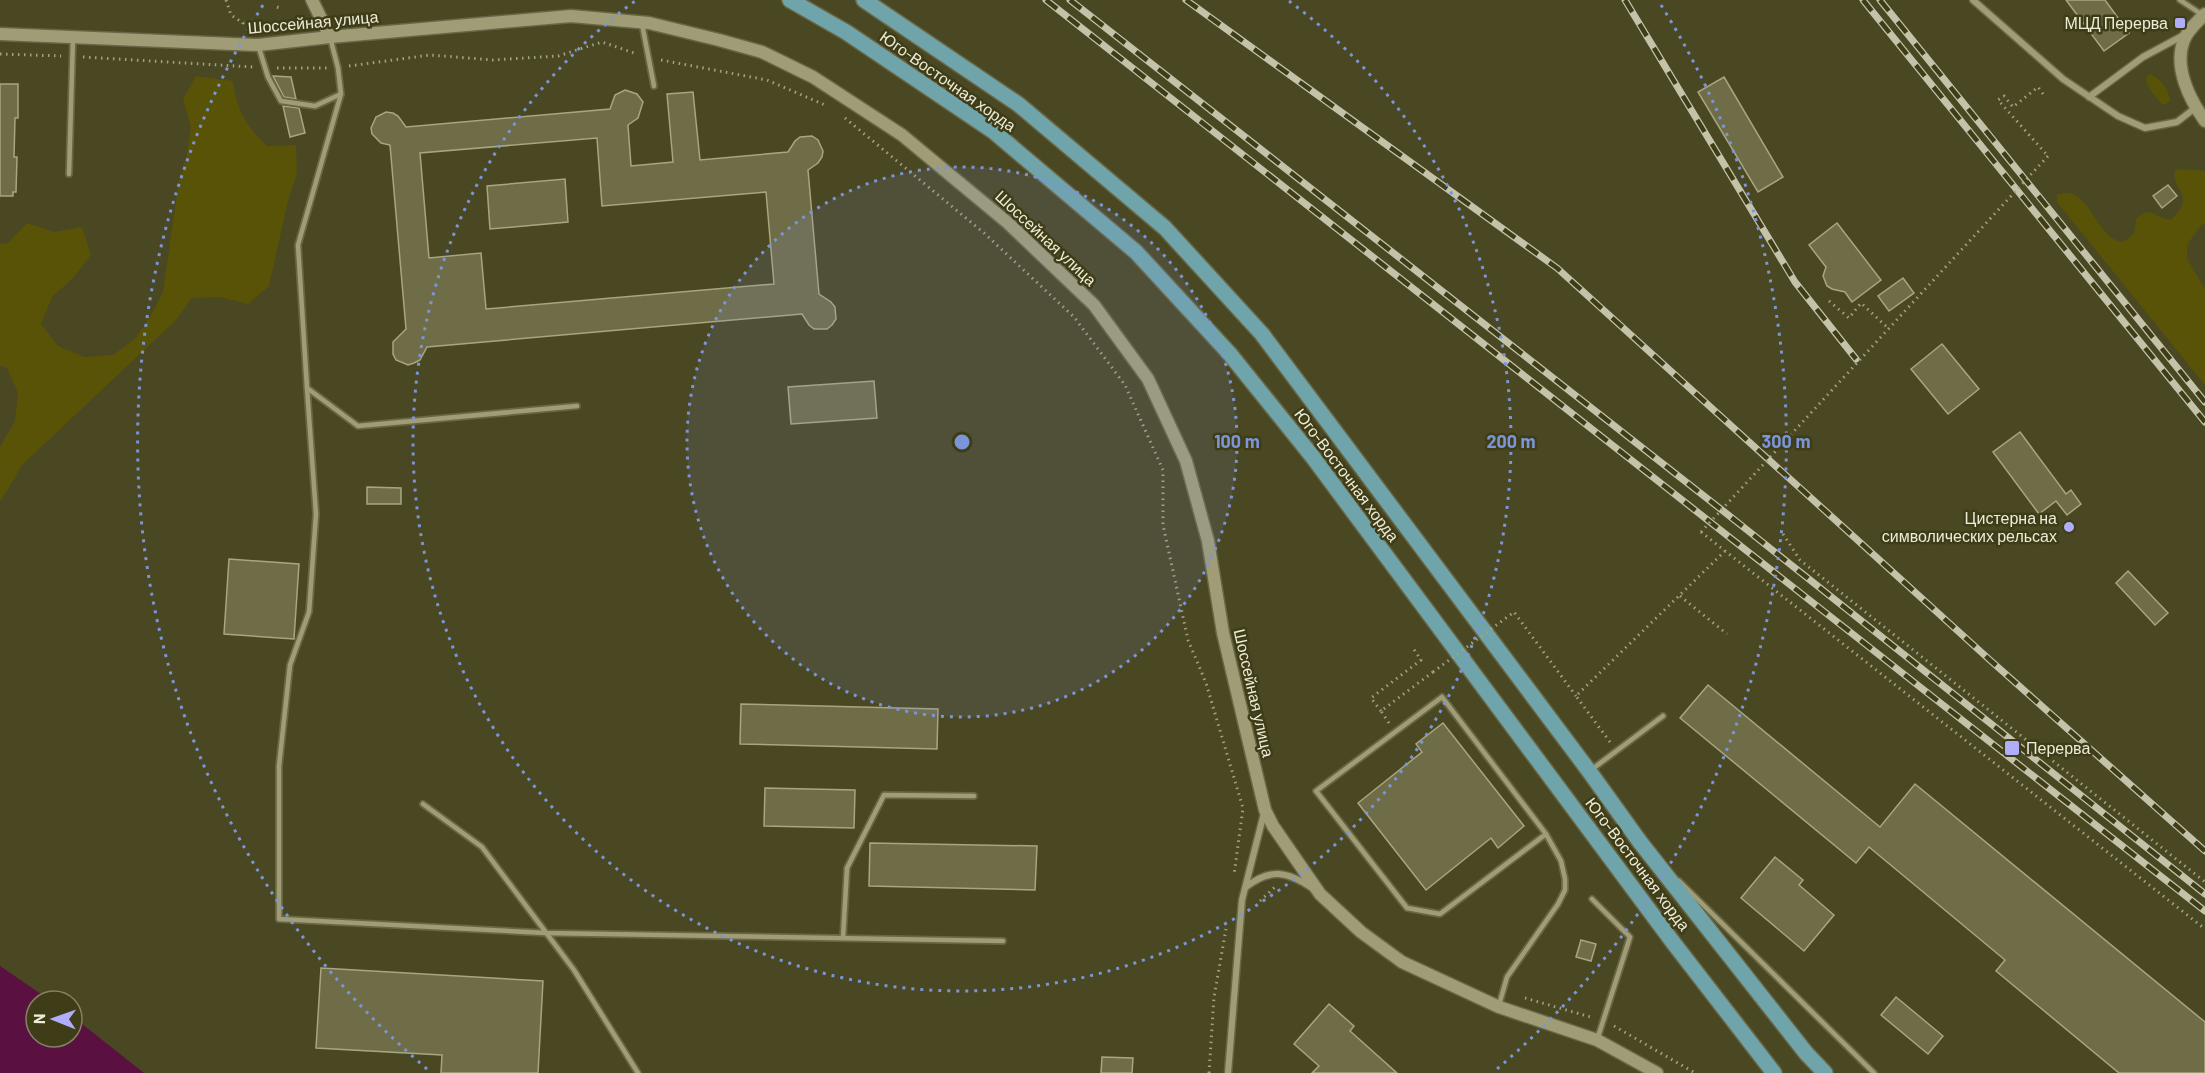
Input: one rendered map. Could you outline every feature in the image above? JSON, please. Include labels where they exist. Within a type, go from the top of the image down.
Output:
[{"type":"main road","points":[[312,0],[330,37]]},
{"type":"main road","name":"Юго-Восточная хорда","points":[[790,0],[846,32],[993,131],[1136,252],[1221,344],[1312,456],[1672,941],[1774,1073]]},
{"type":"main road","name":"Юго-Восточная хорда","points":[[864,0],[1018,104],[1165,228],[1262,334],[1640,842],[1806,1053],[1825,1073]]},
{"type":"main road","points":[[2204,15],[2184,40],[2181,60],[2188,96],[2205,121]]},
{"type":"main road","name":"Шоссейная улица","points":[[0,34],[258,45],[572,16],[642,22],[719,40],[762,52],[813,77],[902,135],[1008,223],[1094,305],[1148,379],[1185,461],[1208,540],[1223,633],[1265,810],[1273,826],[1320,894],[1361,932],[1402,962],[1499,1007],[1597,1040],[1657,1073]]},
{"type":"street","points":[[1973,0],[2063,79],[2118,116],[2145,128],[2177,122],[2195,108]]},
{"type":"street","points":[[2089,97],[2143,57],[2191,31]]},
{"type":"street","points":[[1227,1073],[1245,887],[1265,810]]},
{"type":"street","points":[[1245,887],[1257,878],[1269,874],[1280,874],[1298,878],[1320,894]]},
{"type":"lane","points":[[2180,0],[2204,15]]},
{"type":"lane","points":[[642,22],[654,86]]},
{"type":"lane","points":[[330,37],[338,68],[341,94],[298,245],[316,514],[309,612],[290,665],[279,766],[279,919],[546,933],[1003,941]]},
{"type":"lane","points":[[69,174],[74,38]]},
{"type":"lane","points":[[258,45],[265,68],[281,101],[315,106],[341,94]]},
{"type":"lane","points":[[306,388],[358,426],[577,406]]},
{"type":"lane","points":[[1499,1007],[1508,977],[1558,904],[1565,890],[1565,879],[1561,861],[1546,834],[1442,697],[1317,791],[1407,908],[1440,914],[1546,834]]},
{"type":"lane","points":[[1589,771],[1663,716]]},
{"type":"lane","points":[[843,938],[847,868],[884,795],[974,796]]},
{"type":"lane","points":[[423,804],[482,847],[574,970],[638,1073]]},
{"type":"lane","points":[[1640,842],[1874,1073]]},
{"type":"lane","points":[[1592,899],[1630,937],[1597,1040]]},
{"type":"path","points":[[226,0],[231,15],[243,24],[242,28]]},
{"type":"path","points":[[0,54],[265,68],[338,68],[430,55],[493,60],[558,56],[602,42],[648,58],[767,80],[834,108]]},
{"type":"path","points":[[2043,94],[2038,87],[2013,107],[2004,96],[1998,100],[2048,156],[1701,532],[2205,928]]},
{"type":"path","points":[[843,116],[984,233],[1074,317],[1125,385],[1163,470],[1163,525],[1188,640],[1206,683],[1243,808],[1234,876]]},
{"type":"path","points":[[1829,301],[1849,318],[1862,303],[1889,329]]},
{"type":"path","points":[[1783,534],[1800,560],[2205,882]]},
{"type":"path","points":[[1576,696],[1725,551]]},
{"type":"path","points":[[1680,596],[1727,634]]},
{"type":"path","points":[[1381,711],[1514,612],[1617,750]]},
{"type":"path","points":[[1395,732],[1371,698],[1421,660],[1413,648]]},
{"type":"path","points":[[1260,901],[1276,886],[1285,884]]},
{"type":"path","points":[[1209,1073],[1214,997],[1227,921]]},
{"type":"shaded area","points":[[2151,74],[2166,88],[2170,100],[2167,104],[2162,104],[2149,88],[2146,77]]},
{"type":"shaded area","points":[[196,76],[233,81],[240,110],[253,131],[267,146],[296,145],[297,173],[288,201],[269,286],[248,304],[220,297],[192,298],[176,320],[23,464],[0,502],[0,447],[15,421],[18,393],[7,368],[0,365],[0,244],[8,243],[27,223],[54,232],[82,227],[91,255],[73,278],[52,297],[41,324],[58,346],[84,357],[113,355],[136,338],[163,292],[179,181],[187,155],[191,127],[183,99]]},
{"type":"shaded area","points":[[2175,170],[2205,171],[2205,223],[2201,225],[2187,245],[2187,258],[2205,290],[2205,385],[2057,202],[2057,195],[2068,193],[2077,196],[2085,203],[2105,232],[2113,239],[2123,242],[2134,234],[2136,219],[2141,215],[2150,212],[2171,220],[2179,211],[2183,198],[2174,177]]},
{"type":"shaded area","points":[[0,966],[34,989],[24,989],[24,1049],[84,1049],[84,1026],[144,1073],[0,1073]]},
{"type":"building","points":[[2066,0],[2105,0],[2129,33],[2104,51]]},
{"type":"building","points":[[273,76],[291,77],[296,99],[284,97]]},
{"type":"building","points":[[1724,77],[1783,177],[1758,192],[1698,92]]},
{"type":"building","points":[[0,84],[18,84],[18,118],[15,118],[14,157],[17,157],[16,192],[13,192],[13,196],[0,196]]},
{"type":"building","points":[[625,90],[637,94],[643,102],[638,118],[628,125],[631,166],[673,162],[667,94],[693,92],[700,160],[788,152],[800,137],[812,136],[818,140],[823,151],[822,157],[808,170],[819,294],[835,307],[836,319],[832,325],[827,329],[814,329],[802,314],[427,347],[420,360],[414,363],[408,365],[396,360],[393,354],[393,342],[406,329],[390,145],[381,143],[372,134],[371,128],[376,117],[386,112],[393,113],[406,127],[610,109],[615,95]],"holes":[[[597,138],[602,206],[766,192],[774,284],[486,309],[481,253],[429,258],[420,153]]]},
{"type":"building","points":[[283,106],[299,108],[305,133],[290,137]]},
{"type":"building","points":[[565,179],[568,222],[490,229],[487,186]]},
{"type":"building","points":[[2168,185],[2177,196],[2162,208],[2153,196]]},
{"type":"building","points":[[1837,223],[1881,280],[1852,302],[1845,292],[1827,286],[1823,276],[1826,267],[1809,245]]},
{"type":"building","points":[[1903,278],[1914,293],[1889,311],[1878,296]]},
{"type":"building","points":[[1942,344],[1979,389],[1948,414],[1911,369]]},
{"type":"building","points":[[874,381],[877,418],[791,424],[788,387]]},
{"type":"building","points":[[2020,432],[2066,494],[2071,490],[2081,504],[2067,515],[2056,501],[2039,514],[1993,452]]},
{"type":"building","points":[[367,487],[401,488],[401,504],[367,504]]},
{"type":"building","points":[[229,559],[299,564],[294,639],[224,634]]},
{"type":"building","points":[[2128,571],[2168,613],[2155,625],[2116,583]]},
{"type":"building","points":[[1708,685],[1880,827],[1915,784],[2205,1022],[2205,1073],[2119,1073],[1996,971],[2005,960],[1869,847],[1856,863],[1680,718]]},
{"type":"building","points":[[741,704],[938,709],[937,749],[740,744]]},
{"type":"building","points":[[1443,723],[1524,826],[1498,848],[1491,838],[1426,890],[1358,803],[1422,752],[1416,744]]},
{"type":"building","points":[[765,788],[855,790],[854,828],[764,826]]},
{"type":"building","points":[[870,843],[1037,846],[1035,890],[869,886]]},
{"type":"building","points":[[1775,857],[1803,880],[1799,885],[1834,915],[1804,951],[1741,898]]},
{"type":"building","points":[[1581,940],[1596,944],[1591,961],[1576,957]]},
{"type":"building","points":[[321,968],[543,981],[538,1073],[441,1073],[442,1055],[316,1048]]},
{"type":"building","points":[[1896,997],[1943,1036],[1928,1054],[1881,1015]]},
{"type":"building","points":[[1329,1004],[1354,1026],[1350,1031],[1397,1073],[1312,1073],[1319,1066],[1294,1044]]},
{"type":"building","points":[[1102,1057],[1133,1058],[1132,1073],[1101,1073]]},
{"type":"railway","points":[[1046,0],[2205,911]]},
{"type":"railway","points":[[1070,0],[1727,514],[2205,894]]},
{"type":"railway","points":[[1186,0],[1557,268],[1991,661],[2205,851]]},
{"type":"railway","points":[[1625,0],[1795,282],[1856,359]]},
{"type":"railway","points":[[1863,0],[2205,422]]},
{"type":"railway","points":[[1880,0],[2205,402]]},
{"type":"place","name":"МЦД Перерва","points":[[2180,23]]},
{"type":"place","name":"Цистерна на символических рельсах","points":[[2069,527]]},
{"type":"place","name":"Перерва","points":[[2012,748]]}]
